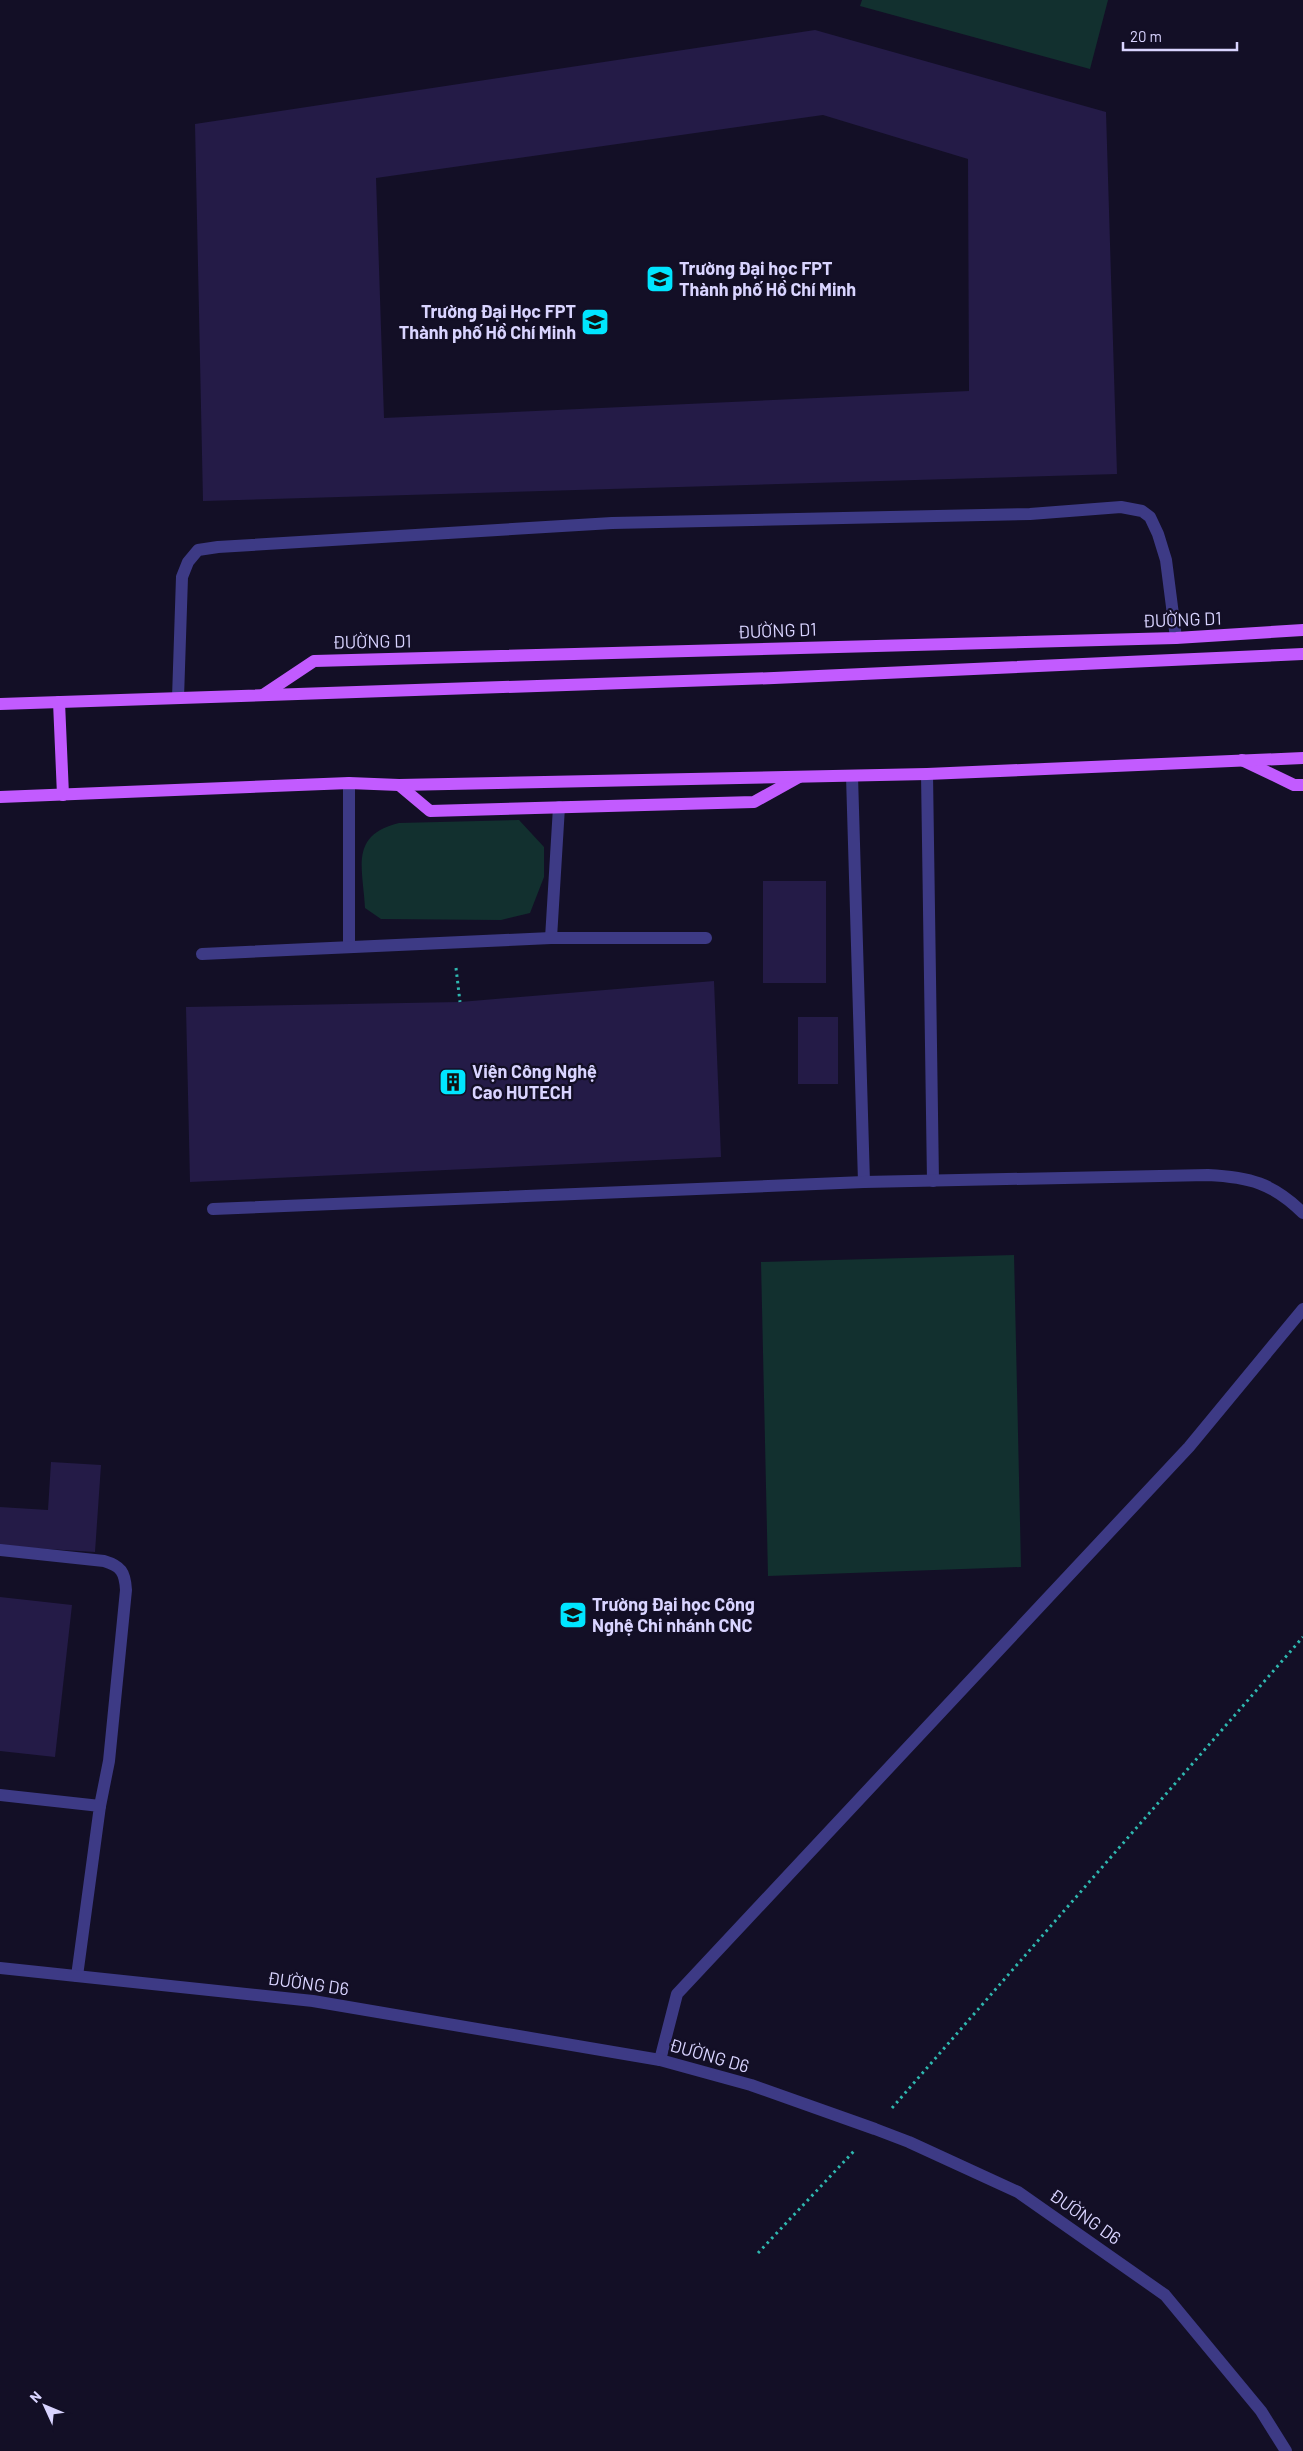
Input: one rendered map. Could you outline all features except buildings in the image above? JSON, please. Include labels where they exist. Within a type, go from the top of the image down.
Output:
[{"type":"main road","name":"ĐƯỜNG D1","points":[[263,696],[314,661],[1176,638],[1303,630]]},
{"type":"main road","points":[[0,704],[774,678],[1303,654]]},
{"type":"main road","points":[[59,702],[63,795]]},
{"type":"main road","points":[[0,797],[349,784],[399,785],[927,774],[1240,759],[1303,758]]},
{"type":"main road","points":[[1240,759],[1294,785],[1303,785]]},
{"type":"main road","points":[[399,785],[430,811],[754,802],[800,776]]},
{"type":"street","points":[[178,698],[182,578],[188,562],[198,550],[218,547],[612,523],[1030,514],[1121,507],[1142,511],[1150,517],[1158,534],[1166,560],[1176,638]]},
{"type":"street","points":[[927,774],[933,1181]]},
{"type":"street","points":[[852,776],[864,1182]]},
{"type":"street","points":[[349,784],[349,947]]},
{"type":"street","points":[[551,938],[559,808]]},
{"type":"street","points":[[202,954],[551,938],[706,938]]},
{"type":"street","points":[[213,1209],[864,1182],[1208,1175],[1242,1177],[1267,1185],[1287,1196],[1303,1213]]},
{"type":"street","points":[[660,2060],[677,1994],[1189,1447],[1303,1309]]},
{"type":"street","points":[[0,1550],[104,1561],[119,1566],[124,1573],[126,1590],[110,1742],[76,1976]]},
{"type":"street","points":[[0,1796],[100,1806]]},
{"type":"street","name":"ĐƯỜNG D6","points":[[0,1968],[313,2001],[660,2060],[751,2086],[874,2128],[1018,2192],[1165,2295],[1261,2411],[1286,2451]]},
{"type":"path","points":[[452,942],[460,1002]]},
{"type":"path","points":[[758,2253],[874,2128],[1303,1637]]},
{"type":"green space","points":[[862,0],[1108,0],[1090,69],[860,6]]},
{"type":"green space","points":[[519,820],[544,847],[544,877],[530,913],[501,920],[381,919],[365,908],[362,855],[372,836],[383,828],[399,823]]},
{"type":"green space","points":[[1014,1255],[1021,1567],[768,1576],[761,1262]]},
{"type":"place","name":"Trường Đại học FPT Thành phố Hồ Chí Minh","points":[[660,279]]},
{"type":"place","name":"Trường Đại Học FPT Thành phố Hồ Chí Minh","points":[[595,322]]},
{"type":"place","name":"Viện Công Nghệ Cao HUTECH","points":[[453,1082]]},
{"type":"place","name":"Trường Đại học Công Nghệ Chi nhánh CNC","points":[[573,1615]]}]
